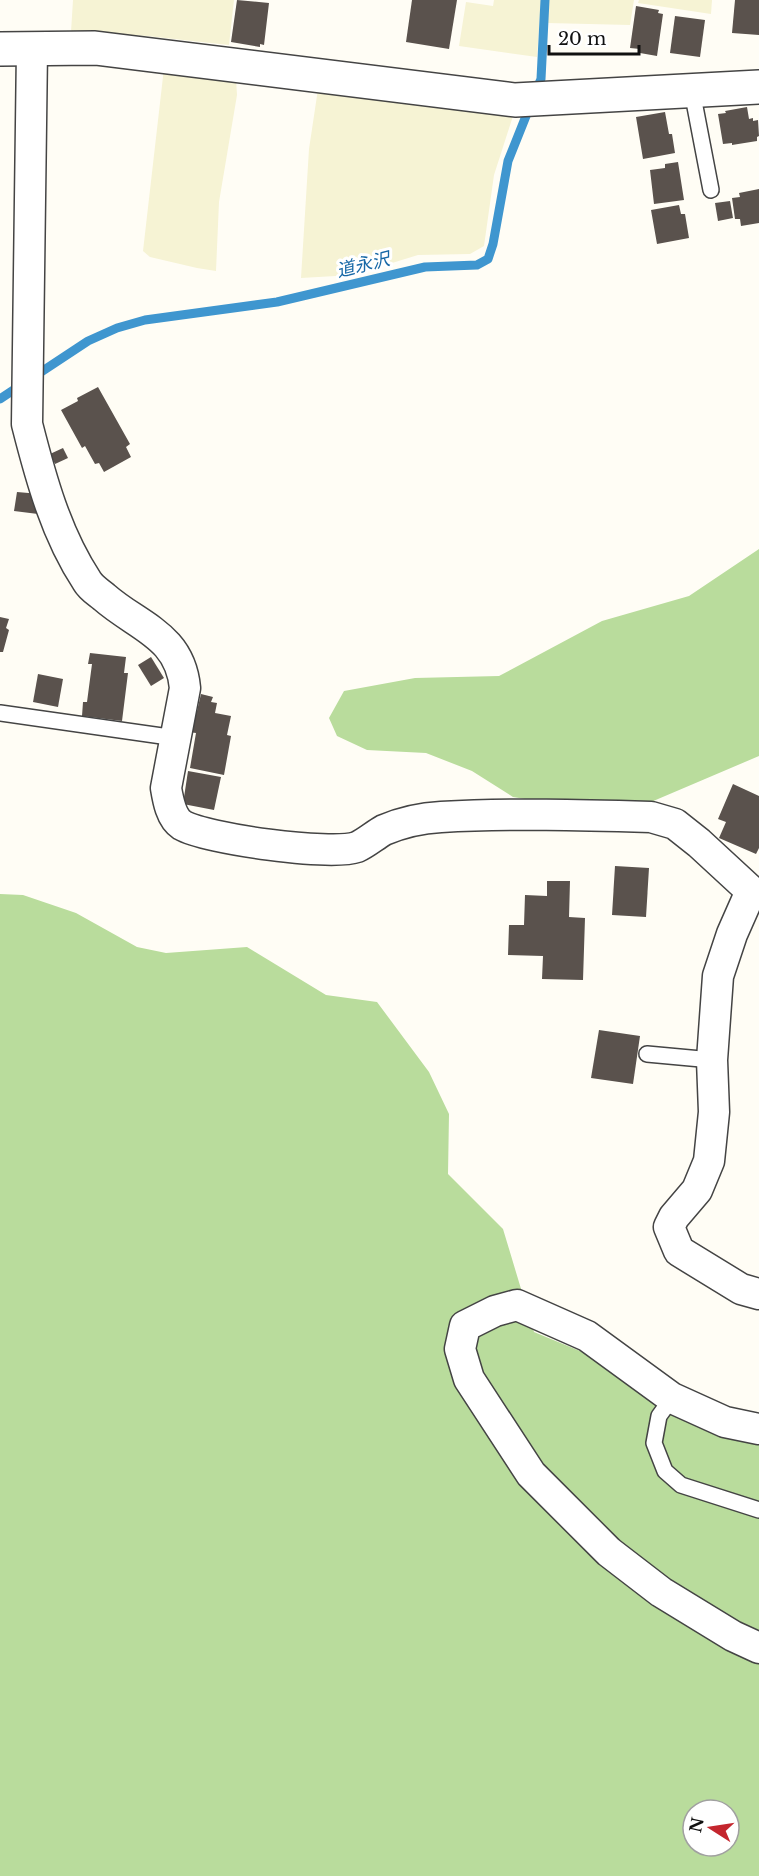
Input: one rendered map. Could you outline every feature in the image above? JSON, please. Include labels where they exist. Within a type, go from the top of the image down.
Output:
[{"type":"street","points":[[759,87],[515,100],[94,48],[16,49],[27,424],[42,480],[63,539],[88,584],[113,605],[156,633],[175,652],[184,674],[185,688],[166,788],[169,805],[180,824],[199,832],[298,849],[327,850],[356,847],[383,830],[411,820],[482,816],[651,817],[675,824],[699,843],[755,892],[732,934],[718,976],[712,1060],[714,1112],[709,1161],[697,1190],[674,1217],[669,1227],[679,1251],[741,1289],[759,1294]]},
{"type":"street","points":[[759,1429],[725,1422],[672,1398],[587,1336],[517,1305],[495,1311],[465,1326],[460,1349],[469,1378],[531,1474],[609,1552],[661,1592],[733,1636],[759,1648]]},
{"type":"lane","points":[[692,91],[711,190]]},
{"type":"lane","points":[[0,713],[176,738]]},
{"type":"lane","points":[[647,1054],[712,1060]]},
{"type":"lane","points":[[672,1398],[659,1416],[654,1443],[664,1471],[681,1485],[759,1510]]},
{"type":"shaded area","points":[[73,0],[234,0],[229,45],[147,36],[71,32]]},
{"type":"shaded area","points":[[494,0],[541,0],[537,57],[459,46],[466,2],[493,6]]},
{"type":"shaded area","points":[[549,0],[634,0],[630,25],[547,23]]},
{"type":"shaded area","points":[[639,0],[712,0],[711,14],[638,3]]},
{"type":"shaded area","points":[[164,68],[236,79],[237,95],[219,202],[216,271],[150,257],[143,251]]},
{"type":"shaded area","points":[[318,89],[513,116],[494,175],[484,246],[470,254],[418,255],[353,275],[301,278],[309,149]]},
{"type":"green space","points":[[759,549],[759,756],[651,802],[573,807],[513,797],[472,771],[426,753],[367,750],[337,736],[329,718],[344,691],[415,678],[499,676],[602,621],[689,596]]},
{"type":"green space","points":[[0,894],[23,895],[76,913],[137,947],[166,953],[247,947],[326,995],[377,1002],[429,1072],[449,1114],[448,1174],[503,1229],[534,1332],[759,1425],[759,1876],[0,1876]]},
{"type":"building","points":[[237,0],[269,3],[264,45],[260,44],[260,47],[231,42]]},
{"type":"building","points":[[412,0],[457,0],[449,49],[406,42]]},
{"type":"building","points":[[735,0],[759,0],[759,35],[732,33]]},
{"type":"building","points":[[636,6],[659,10],[658,13],[663,14],[657,56],[640,53],[640,49],[630,48]]},
{"type":"building","points":[[675,16],[705,20],[700,57],[670,53]]},
{"type":"building","points":[[747,107],[749,119],[758,120],[757,141],[723,144],[718,114]]},
{"type":"building","points":[[665,112],[675,153],[643,159],[636,117]]},
{"type":"building","points":[[678,162],[684,200],[654,204],[650,170],[665,168],[665,164]]},
{"type":"building","points":[[759,189],[759,223],[741,226],[740,219],[735,219],[732,198],[740,197],[739,193]]},
{"type":"building","points":[[730,201],[733,218],[718,221],[715,203]]},
{"type":"building","points":[[679,205],[681,214],[685,214],[689,238],[657,244],[651,210]]},
{"type":"building","points":[[98,387],[130,444],[126,447],[131,457],[104,472],[99,463],[95,464],[85,446],[82,448],[61,410]]},
{"type":"building","points":[[63,448],[68,458],[55,464],[50,454]]},
{"type":"building","points":[[17,492],[40,494],[38,514],[14,511]]},
{"type":"building","points":[[0,617],[9,619],[6,628],[9,630],[3,652],[0,652]]},
{"type":"building","points":[[90,653],[126,657],[124,673],[128,673],[122,721],[82,716],[83,702],[87,702],[92,664],[88,664]]},
{"type":"building","points":[[151,657],[164,678],[151,686],[138,665]]},
{"type":"building","points":[[38,674],[63,679],[58,707],[33,702]]},
{"type":"building","points":[[201,694],[213,697],[211,702],[217,703],[215,713],[231,716],[227,735],[231,736],[224,775],[190,768],[196,733],[189,732],[193,710],[197,711]]},
{"type":"building","points":[[188,771],[221,777],[214,810],[183,804]]},
{"type":"building","points":[[733,784],[759,796],[759,848],[756,854],[719,838],[726,822],[718,819]]},
{"type":"building","points":[[615,866],[649,868],[646,917],[612,915]]},
{"type":"building","points":[[547,881],[570,881],[569,917],[585,918],[583,980],[542,979],[543,956],[508,955],[509,925],[524,925],[525,895],[547,896]]},
{"type":"building","points":[[599,1030],[640,1036],[633,1084],[591,1078]]},
{"type":"waterway","name":"道永沢","points":[[535,93],[541,79],[545,0]]},
{"type":"waterway","name":"道永沢","points":[[35,376],[88,341],[117,328],[145,320],[277,302],[425,267],[477,265],[488,259],[493,244],[508,161],[530,106]]},
{"type":"waterway","name":"道永沢","points":[[0,399],[21,385]]}]
